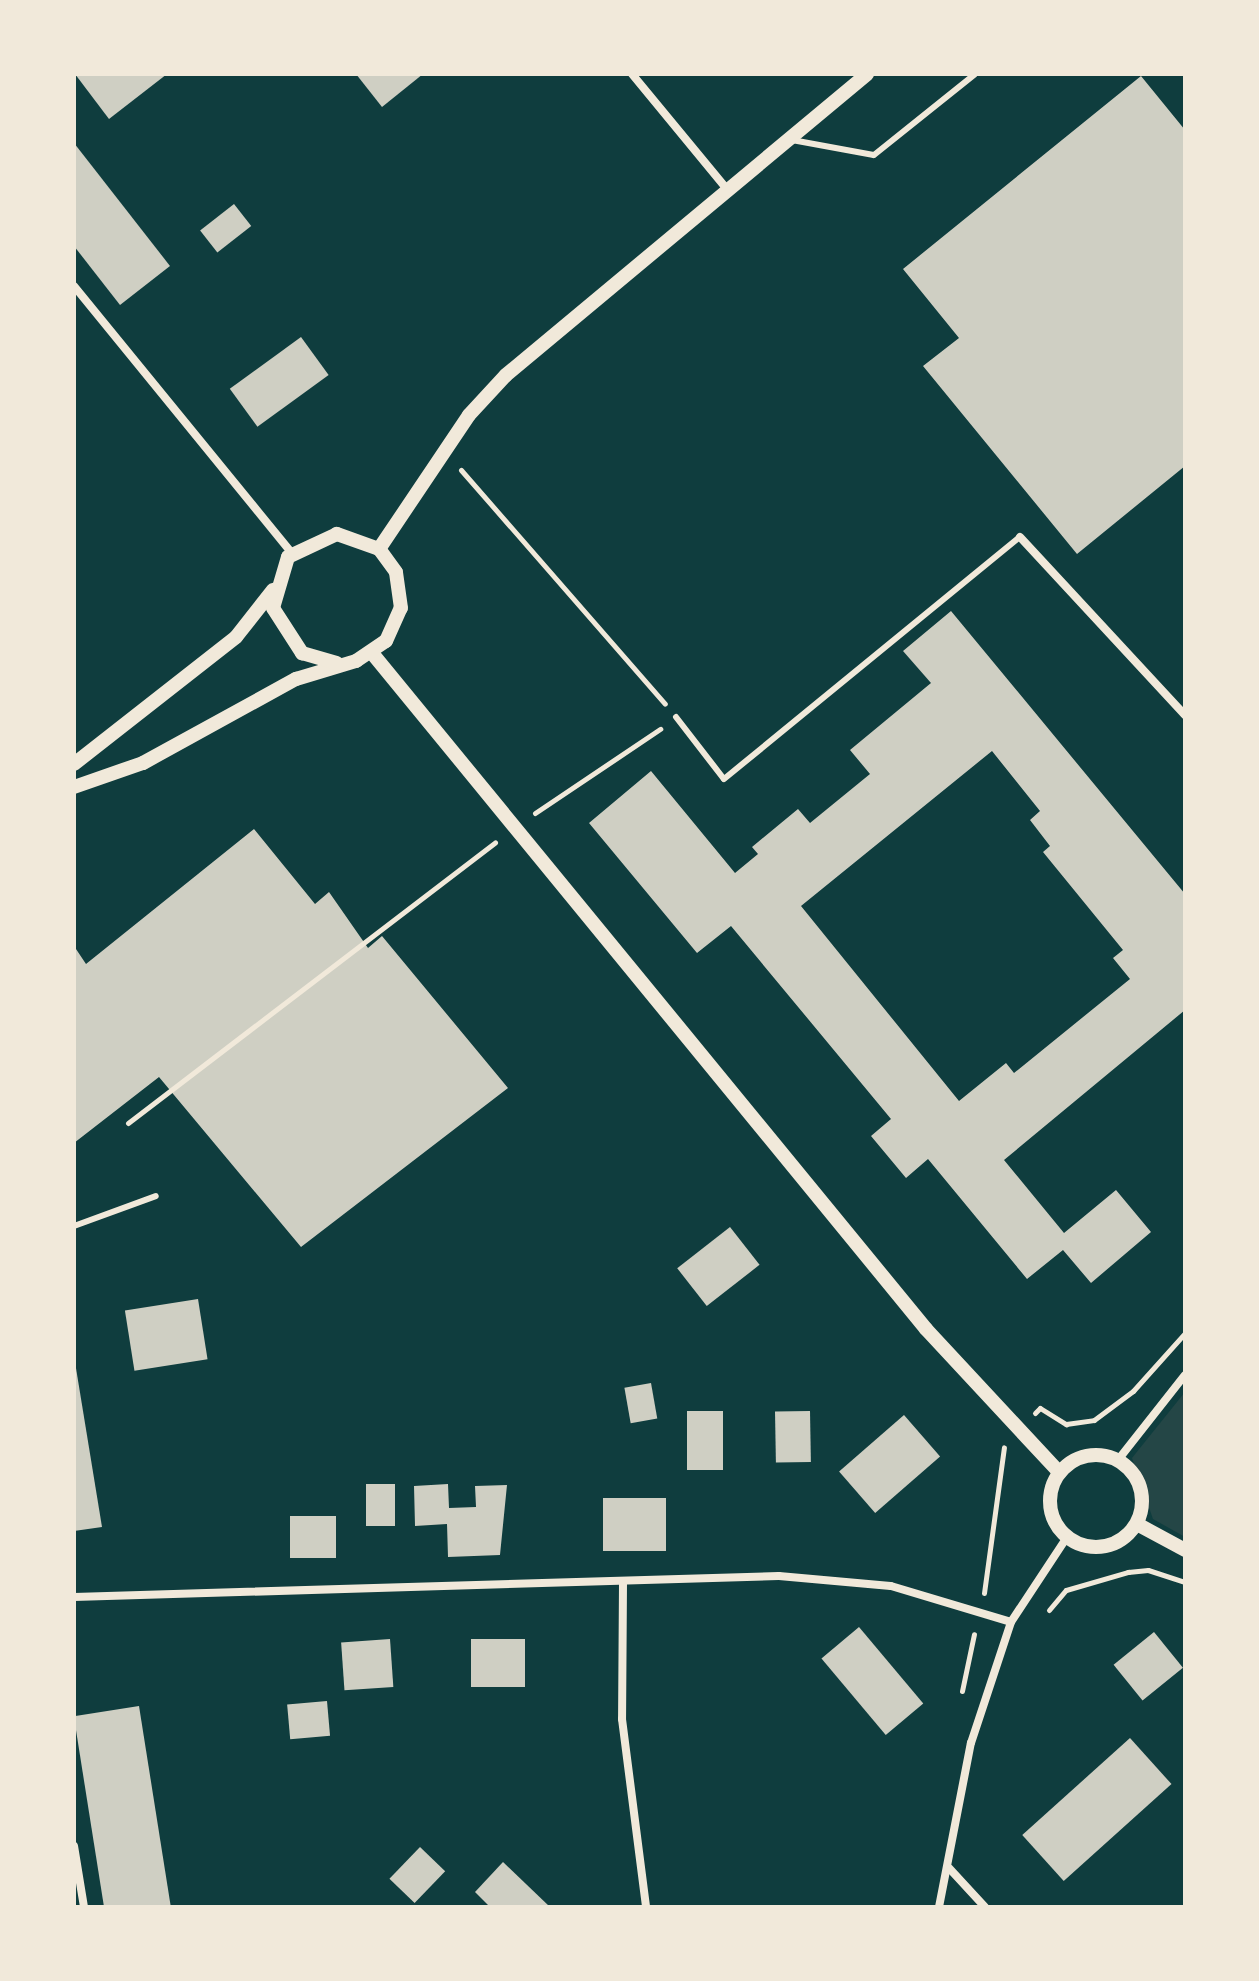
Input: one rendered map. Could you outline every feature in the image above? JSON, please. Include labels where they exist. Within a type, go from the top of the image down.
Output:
[{"type":"street","points":[[632,74],[725,187]]},
{"type":"street","points":[[379,549],[443,453],[506,375],[725,187],[867,74]]},
{"type":"street","points":[[74,286],[292,553]]},
{"type":"street","points":[[74,764],[236,637],[273,590],[292,553],[337,534],[379,549],[396,572],[401,608],[372,653],[337,663],[143,763],[74,787]]},
{"type":"street","points":[[1020,537],[1185,715]]},
{"type":"street","points":[[273,590],[288,641],[337,663]]},
{"type":"street","points":[[372,653],[1017,1432],[1059,1472]]},
{"type":"street","points":[[1118,1460],[1185,1375]]},
{"type":"street","points":[[1088,1455],[1118,1460],[1143,1498],[1137,1524],[1099,1548],[1067,1537],[1050,1507],[1059,1472],[1088,1455]]},
{"type":"street","points":[[1137,1524],[1185,1550]]},
{"type":"street","points":[[939,1907],[971,1743],[1011,1622],[1067,1537]]},
{"type":"street","points":[[74,1597],[779,1576],[891,1586],[1011,1622]]},
{"type":"street","points":[[623,1583],[622,1719],[646,1907]]},
{"type":"street","points":[[74,1846],[84,1907]]},
{"type":"street","points":[[949,1868],[985,1907]]},
{"type":"lane","points":[[785,139],[874,155],[975,74]]},
{"type":"lane","points":[[676,717],[724,779],[1020,537]]},
{"type":"lane","points":[[74,1226],[156,1196]]},
{"type":"path","points":[[128,1123],[515,827],[676,717],[505,512],[443,453]]},
{"type":"path","points":[[960,1697],[981,1612],[1002,1504],[1001,1451],[1040,1408],[1066,1424],[1094,1420],[1133,1391],[1185,1333]]},
{"type":"path","points":[[1011,1622],[1037,1624],[1082,1583],[1148,1570],[1185,1582]]},
{"type":"shaded area","points":[[1185,1392],[1185,1537],[1153,1519],[1132,1458]]},
{"type":"building","points":[[75,74],[167,74],[109,119]]},
{"type":"building","points":[[356,74],[423,74],[382,107]]},
{"type":"building","points":[[1141,76],[1185,130],[1185,466],[1077,554],[923,366],[959,338],[903,269]]},
{"type":"building","points":[[74,143],[170,266],[120,305],[74,246]]},
{"type":"building","points":[[234,204],[251,226],[217,253],[200,230]]},
{"type":"building","points":[[301,337],[329,375],[257,427],[230,389]]},
{"type":"building","points":[[951,611],[1185,894],[1185,1010],[1004,1160],[1064,1233],[1116,1190],[1151,1232],[1091,1283],[1063,1250],[1027,1279],[928,1159],[906,1178],[871,1136],[891,1119],[731,926],[697,953],[589,823],[651,771],[735,873],[758,854],[752,847],[798,809],[810,823],[870,774],[850,750],[931,683],[903,651]],"holes":[[[992,751],[1040,811],[1030,820],[1050,846],[1043,852],[1123,950],[1113,958],[1130,979],[1014,1073],[1006,1063],[959,1101],[801,906]]]},
{"type":"building","points":[[254,829],[315,904],[329,892],[368,948],[382,936],[508,1088],[301,1247],[159,1077],[74,1143],[74,946],[86,964]]},
{"type":"building","points":[[730,1227],[760,1265],[707,1306],[677,1268]]},
{"type":"building","points":[[198,1299],[208,1359],[134,1371],[125,1311]]},
{"type":"building","points":[[74,1356],[102,1527],[74,1531]]},
{"type":"building","points":[[651,1383],[657,1418],[631,1423],[624,1388]]},
{"type":"building","points":[[687,1411],[723,1411],[723,1470],[687,1470]]},
{"type":"building","points":[[810,1411],[811,1462],[776,1463],[775,1412]]},
{"type":"building","points":[[904,1415],[940,1457],[875,1513],[839,1471]]},
{"type":"building","points":[[366,1484],[395,1484],[395,1526],[366,1526]]},
{"type":"building","points":[[448,1484],[449,1508],[476,1507],[475,1486],[507,1485],[500,1555],[448,1557],[447,1524],[415,1526],[414,1486]]},
{"type":"building","points":[[603,1498],[666,1498],[666,1551],[603,1551]]},
{"type":"building","points":[[290,1516],[336,1516],[336,1558],[290,1558]]},
{"type":"building","points":[[859,1627],[923,1704],[886,1735],[821,1658]]},
{"type":"building","points":[[1154,1632],[1183,1668],[1143,1700],[1114,1665]]},
{"type":"building","points":[[390,1639],[393,1687],[344,1690],[341,1642]]},
{"type":"building","points":[[471,1639],[525,1639],[525,1687],[471,1687]]},
{"type":"building","points":[[327,1701],[330,1736],[290,1739],[287,1704]]},
{"type":"building","points":[[139,1706],[171,1907],[104,1907],[74,1716]]},
{"type":"building","points":[[1130,1738],[1171,1784],[1064,1881],[1022,1835]]},
{"type":"building","points":[[420,1847],[445,1871],[415,1903],[389,1879]]},
{"type":"building","points":[[503,1862],[550,1907],[490,1907],[475,1892]]}]
